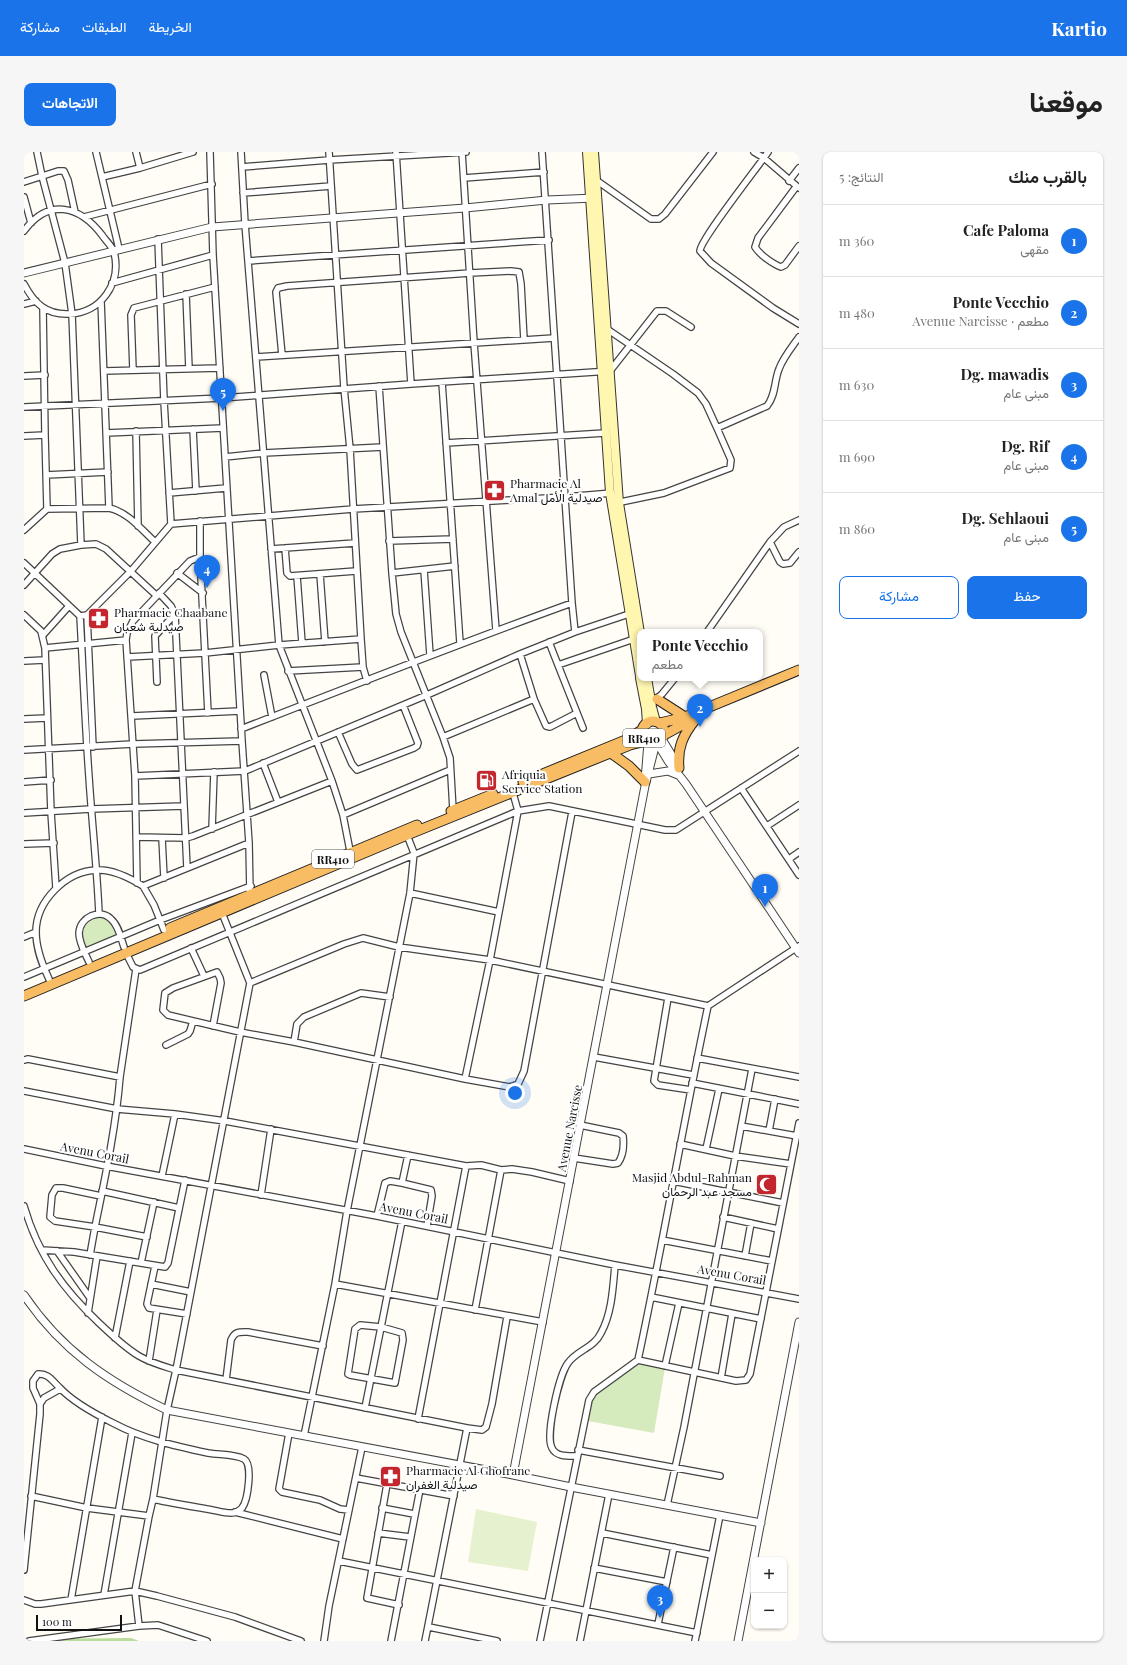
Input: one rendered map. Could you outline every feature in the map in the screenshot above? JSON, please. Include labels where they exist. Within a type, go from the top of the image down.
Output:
[{"type":"highway","name":"RR410","points":[[658,723],[685,717],[799,670]]},
{"type":"highway","name":"RR410","points":[[24,990],[89,962],[222,913],[407,835],[611,754],[630,745],[656,740],[680,725],[799,676]]},
{"type":"highway","points":[[654,700],[685,717]]},
{"type":"highway","points":[[679,772],[678,756],[680,744],[685,733],[696,719]]},
{"type":"highway","name":"RR410","points":[[24,996],[125,950],[250,889],[350,851],[623,741],[651,721],[663,726],[656,740]]},
{"type":"highway","name":"RR410","points":[[644,727],[643,736],[656,740]]},
{"type":"highway","points":[[611,754],[629,766],[646,781]]},
{"type":"main road","points":[[587,152],[593,180]]},
{"type":"main road","points":[[594,152],[594,198],[614,492]]},
{"type":"main road","points":[[606,371],[605,432],[633,613],[634,639],[637,650]]},
{"type":"main road","points":[[633,613],[639,629]]},
{"type":"main road","points":[[641,681],[646,709],[644,727]]},
{"type":"main road","points":[[648,681],[654,700],[658,723]]},
{"type":"street","points":[[37,152],[65,263],[72,314],[81,545]]},
{"type":"street","points":[[24,284],[43,308],[57,315],[82,313],[95,307],[109,292],[116,264],[116,250],[109,209],[96,152]]},
{"type":"street","points":[[136,152],[140,168]]},
{"type":"street","points":[[102,177],[140,168],[174,155],[193,152]]},
{"type":"street","points":[[24,977],[160,920],[250,889],[245,771],[226,488],[213,255],[210,152]]},
{"type":"street","points":[[241,152],[245,224],[279,645],[332,781],[343,815],[350,851]]},
{"type":"street","points":[[328,152],[344,388],[350,449],[356,571],[363,667],[367,681]]},
{"type":"street","points":[[462,152],[474,343],[496,630]]},
{"type":"street","points":[[242,167],[396,154],[466,152]]},
{"type":"street","points":[[542,152],[547,200],[560,435],[575,632]]},
{"type":"street","points":[[593,180],[651,219],[660,219],[713,152]]},
{"type":"street","points":[[754,152],[764,158],[797,188],[758,238],[755,247],[769,260],[781,266],[785,265],[799,246]]},
{"type":"street","points":[[768,152],[710,231],[700,248],[700,251],[705,258],[722,271],[773,308],[799,324]]},
{"type":"street","points":[[396,154],[411,384]]},
{"type":"street","points":[[789,181],[799,168]]},
{"type":"street","points":[[24,182],[61,170],[65,173],[68,180],[75,212]]},
{"type":"street","points":[[464,178],[544,172]]},
{"type":"street","points":[[84,217],[109,209],[212,184]]},
{"type":"street","points":[[243,193],[331,186]]},
{"type":"street","points":[[24,197],[31,223]]},
{"type":"street","points":[[24,273],[212,227],[465,208],[547,200],[594,198]]},
{"type":"street","points":[[24,231],[31,223],[51,210],[66,209],[84,217],[116,250]]},
{"type":"street","points":[[158,239],[164,401],[171,524]]},
{"type":"street","points":[[248,262],[549,240]]},
{"type":"street","points":[[112,283],[213,255]]},
{"type":"street","points":[[282,355],[276,289],[287,286],[511,270],[518,272],[521,284],[524,340]]},
{"type":"street","points":[[133,370],[132,310],[134,308],[161,300],[215,287]]},
{"type":"street","points":[[186,294],[189,369]]},
{"type":"street","points":[[24,304],[36,301]]},
{"type":"street","points":[[101,301],[109,508]]},
{"type":"street","points":[[43,308],[47,509]]},
{"type":"street","points":[[24,407],[259,396],[344,388],[606,371],[631,345],[649,319],[657,311],[666,311],[691,327]]},
{"type":"street","points":[[602,327],[631,345],[698,393],[706,404],[731,460],[730,468],[664,493],[616,504]]},
{"type":"street","points":[[717,428],[767,406],[774,391],[780,365],[799,337]]},
{"type":"street","points":[[256,356],[554,338]]},
{"type":"street","points":[[104,371],[220,368]]},
{"type":"street","points":[[24,376],[45,375]]},
{"type":"street","points":[[442,382],[460,643]]},
{"type":"street","points":[[379,386],[392,573],[398,624],[449,750],[453,810]]},
{"type":"street","points":[[106,433],[223,428]]},
{"type":"street","points":[[193,429],[196,491]]},
{"type":"street","points":[[136,431],[138,526]]},
{"type":"street","points":[[446,443],[605,432]]},
{"type":"street","points":[[24,436],[45,435]]},
{"type":"street","points":[[225,456],[383,447]]},
{"type":"street","points":[[46,475],[108,472]]},
{"type":"street","points":[[169,493],[226,488]]},
{"type":"street","points":[[80,616],[87,615],[131,571],[171,524],[353,508],[451,504],[565,497],[614,492]]},
{"type":"street","points":[[25,526],[47,509],[109,508],[116,509],[138,526],[155,542]]},
{"type":"street","points":[[709,629],[770,542],[784,527],[799,520]]},
{"type":"street","points":[[200,521],[200,557],[208,713]]},
{"type":"street","points":[[390,541],[453,539]]},
{"type":"street","points":[[271,549],[355,542]]},
{"type":"street","points":[[770,542],[780,562],[783,564],[790,563],[799,552]]},
{"type":"street","points":[[24,585],[56,551],[81,545],[100,545],[171,606],[175,614],[187,868]]},
{"type":"street","points":[[285,548],[287,573],[290,576],[356,571]]},
{"type":"street","points":[[138,883],[132,716],[127,657],[127,633],[133,621],[177,573],[190,561],[200,557]]},
{"type":"street","points":[[24,563],[80,616],[90,747]]},
{"type":"street","points":[[392,573],[455,566]]},
{"type":"street","points":[[424,570],[430,655]]},
{"type":"street","points":[[177,573],[203,593]]},
{"type":"street","points":[[320,574],[325,642]]},
{"type":"street","points":[[297,576],[302,643]]},
{"type":"street","points":[[241,729],[367,681],[460,643],[572,603]]},
{"type":"street","points":[[42,635],[69,606]]},
{"type":"street","points":[[134,776],[245,771],[549,642],[633,613]]},
{"type":"street","points":[[157,682],[155,636],[175,614]]},
{"type":"street","points":[[24,615],[41,631],[45,648],[44,660],[56,888]]},
{"type":"street","points":[[87,615],[92,809],[99,914]]},
{"type":"street","points":[[127,657],[205,653],[279,645],[361,639]]},
{"type":"street","points":[[558,664],[634,639]]},
{"type":"street","points":[[45,648],[126,640]]},
{"type":"street","points":[[549,642],[582,728]]},
{"type":"street","points":[[520,654],[534,699],[546,726],[550,726],[577,713]]},
{"type":"street","points":[[24,661],[44,660]]},
{"type":"street","points":[[288,671],[363,667]]},
{"type":"street","points":[[264,675],[272,717]]},
{"type":"street","points":[[654,700],[672,681]]},
{"type":"street","points":[[443,737],[534,699]]},
{"type":"street","points":[[338,732],[352,764],[357,770],[408,750],[417,746],[418,742],[403,705]]},
{"type":"street","points":[[132,716],[180,715],[240,711]]},
{"type":"street","points":[[24,719],[47,718]]},
{"type":"street","points":[[250,983],[357,939],[363,938],[399,946],[490,960],[708,1006],[798,949],[705,813],[679,772],[668,761],[656,740]]},
{"type":"street","name":"Avenue Narcisse","points":[[513,1475],[639,825],[646,781],[645,762],[656,740]]},
{"type":"street","points":[[24,750],[181,742],[242,741]]},
{"type":"street","points":[[89,962],[80,939],[80,928],[83,922],[93,915],[99,914],[112,919],[116,924],[131,964],[136,969],[140,970],[518,811],[549,806],[572,812],[665,830],[676,830],[705,813],[799,751]]},
{"type":"street","points":[[263,763],[278,802]]},
{"type":"street","points":[[343,815],[450,770]]},
{"type":"street","points":[[646,781],[668,771],[679,772]]},
{"type":"street","points":[[212,829],[214,772]]},
{"type":"street","points":[[24,782],[51,780]]},
{"type":"street","points":[[136,837],[186,838],[332,781]]},
{"type":"street","points":[[741,788],[799,875]]},
{"type":"street","points":[[465,1079],[490,960],[518,811],[513,793]]},
{"type":"street","points":[[767,826],[799,805]]},
{"type":"street","points":[[24,813],[184,806]]},
{"type":"street","points":[[213,1026],[221,983],[217,972],[173,988],[165,993],[162,1006],[164,1013],[193,1021],[213,1026],[240,1032],[294,1042],[465,1079],[510,1086],[518,1084],[524,1071],[572,812]]},
{"type":"street","points":[[304,1436],[335,1284],[359,1146],[410,893],[414,854],[407,835]]},
{"type":"street","points":[[162,838],[164,878]]},
{"type":"street","points":[[24,844],[54,843]]},
{"type":"street","points":[[143,886],[249,843]]},
{"type":"street","points":[[789,859],[799,852]]},
{"type":"street","points":[[49,979],[39,956],[36,932],[38,915],[45,902],[56,888],[66,880],[97,870],[121,875],[138,883],[143,886],[154,905],[164,930]]},
{"type":"street","points":[[410,893],[499,912]]},
{"type":"street","points":[[139,1626],[135,1591],[163,1443],[167,1410],[225,1121],[250,983],[222,913]]},
{"type":"street","points":[[24,937],[36,932]]},
{"type":"street","points":[[191,948],[204,976]]},
{"type":"street","points":[[90,1255],[117,1109],[120,1077],[136,969]]},
{"type":"street","points":[[294,1042],[297,1024],[304,1017],[361,993],[390,997]]},
{"type":"street","points":[[668,998],[653,1079],[656,1084],[690,1090]]},
{"type":"street","points":[[540,1641],[587,1405],[591,1396],[600,1388],[638,1360],[690,1090],[708,1006]]},
{"type":"street","points":[[166,1045],[188,1034],[193,1021]]},
{"type":"street","points":[[594,1057],[693,1075]]},
{"type":"street","points":[[697,1058],[799,1077]]},
{"type":"street","points":[[24,1060],[120,1077]]},
{"type":"street","points":[[667,1505],[676,1468],[752,1069]]},
{"type":"street","points":[[692,1083],[799,1104]]},
{"type":"street","points":[[706,1149],[719,1089]]},
{"type":"street","points":[[24,1091],[117,1109],[175,1114],[225,1121],[466,1166],[481,1165],[500,1170],[512,1169],[570,1181]]},
{"type":"street","points":[[769,1131],[775,1099]]},
{"type":"street","points":[[162,1176],[175,1114]]},
{"type":"street","points":[[638,1360],[721,1378],[741,1381],[746,1380],[749,1377],[799,1123]]},
{"type":"street","points":[[574,1158],[613,1164],[618,1163],[621,1158],[624,1142],[623,1136],[619,1133],[580,1125]]},
{"type":"street","points":[[741,1126],[797,1136]]},
{"type":"street","points":[[261,1195],[271,1129]]},
{"type":"street","points":[[680,1144],[735,1156],[791,1164]]},
{"type":"street","name":"Avenu Corail","points":[[24,1149],[106,1166],[377,1216],[616,1265],[799,1299]]},
{"type":"street","points":[[402,1183],[408,1155]]},
{"type":"street","points":[[418,1418],[466,1166]]},
{"type":"street","points":[[475,1310],[500,1170]]},
{"type":"street","points":[[42,1250],[90,1255],[165,1267],[168,1263],[185,1180]]},
{"type":"street","points":[[377,1216],[385,1183],[390,1181],[402,1183],[431,1190],[432,1194],[427,1226]]},
{"type":"street","points":[[673,1181],[783,1203]]},
{"type":"street","points":[[147,1237],[52,1220],[50,1212],[54,1190],[59,1188],[101,1193],[179,1208]]},
{"type":"street","points":[[141,1263],[154,1202]]},
{"type":"street","points":[[24,1206],[42,1250],[53,1271],[77,1302],[115,1338],[139,1356],[176,1370],[482,1430],[486,1427],[492,1404],[507,1317]]},
{"type":"street","points":[[723,1218],[778,1229]]},
{"type":"street","points":[[365,1408],[402,1221]]},
{"type":"street","points":[[745,1256],[751,1223]]},
{"type":"street","points":[[662,1240],[772,1262]]},
{"type":"street","points":[[57,1251],[90,1298]]},
{"type":"street","points":[[88,1313],[97,1256]]},
{"type":"street","points":[[115,1338],[130,1261]]},
{"type":"street","points":[[577,1456],[558,1454],[551,1448],[549,1438],[556,1396],[559,1383],[567,1364],[573,1357],[596,1342],[607,1320],[613,1293],[616,1265]]},
{"type":"street","points":[[154,1266],[147,1304],[148,1308],[187,1314]]},
{"type":"street","points":[[151,1284],[191,1292]]},
{"type":"street","points":[[335,1284],[441,1303],[507,1317],[542,1322]]},
{"type":"street","points":[[24,1295],[60,1340],[77,1355],[120,1386],[167,1410],[761,1523]]},
{"type":"street","points":[[651,1297],[761,1319]]},
{"type":"street","points":[[665,1366],[679,1303]]},
{"type":"street","points":[[149,1360],[157,1310]]},
{"type":"street","points":[[721,1378],[732,1314]]},
{"type":"street","points":[[738,1641],[799,1322]]},
{"type":"street","points":[[360,1325],[381,1327],[401,1332],[403,1335],[396,1382],[392,1384],[348,1374],[355,1329],[360,1325]]},
{"type":"street","points":[[226,1380],[231,1340],[233,1334],[237,1332],[248,1332],[323,1346]]},
{"type":"street","points":[[24,1570],[40,1404],[33,1384],[33,1379],[38,1374],[46,1375],[60,1389],[102,1417],[132,1433],[163,1443],[244,1460],[248,1464],[249,1470],[247,1489],[242,1508],[236,1512]]},
{"type":"street","points":[[40,1404],[44,1398],[60,1389]]},
{"type":"street","points":[[71,1600],[102,1417]]},
{"type":"street","points":[[426,1641],[436,1581],[467,1428]]},
{"type":"street","points":[[104,1595],[132,1433]]},
{"type":"street","points":[[289,1433],[279,1489],[282,1492],[320,1500],[340,1509],[349,1510]]},
{"type":"street","points":[[324,1641],[338,1561],[362,1447]]},
{"type":"street","points":[[578,1450],[720,1476]]},
{"type":"street","points":[[356,1478],[454,1496]]},
{"type":"street","points":[[387,1484],[371,1567],[367,1598],[399,1605]]},
{"type":"street","points":[[391,1641],[399,1605],[414,1514],[420,1490]]},
{"type":"street","points":[[580,1641],[609,1494]]},
{"type":"street","points":[[31,1496],[87,1508],[149,1516]]},
{"type":"street","points":[[153,1499],[219,1511],[236,1512],[343,1539]]},
{"type":"street","points":[[382,1508],[414,1514]]},
{"type":"street","points":[[695,1641],[720,1515]]},
{"type":"street","points":[[602,1532],[712,1555]]},
{"type":"street","points":[[378,1533],[410,1537]]},
{"type":"street","points":[[658,1624],[674,1547]]},
{"type":"street","points":[[338,1561],[697,1633]]},
{"type":"street","points":[[594,1568],[666,1582]]},
{"type":"street","points":[[24,1600],[35,1604],[40,1604],[135,1591],[235,1617],[301,1641]]},
{"type":"street","points":[[29,1641],[139,1626],[164,1626],[207,1641]]},
{"type":"street","points":[[429,1627],[466,1638],[497,1641]]},
{"type":"green space","points":[[99,917],[109,920],[116,936],[86,948],[82,934],[85,924]]},
{"type":"green space","points":[[638,1364],[665,1368],[654,1433],[588,1421],[592,1399],[595,1394]]},
{"type":"green space","points":[[476,1509],[537,1522],[528,1571],[468,1562]]},
{"type":"green space","points":[[131,1638],[139,1641],[24,1641],[24,1639]]},
{"type":"place","name":"Dg. Sehlaoui","points":[[223,411]]},
{"type":"place","name":"Pharmacie Al Amal صيدلية الأمل","points":[[494,490]]},
{"type":"place","name":"Dg. Rif","points":[[207,588]]},
{"type":"place","name":"Pharmacie Chaabane صيدلية شعبان","points":[[98,619]]},
{"type":"place","name":"Ponte Vecchio","points":[[700,727]]},
{"type":"place","name":"Afriquia Service Station","points":[[487,781]]},
{"type":"place","name":"Cafe Paloma","points":[[765,907]]},
{"type":"place","name":"Masjid Abdul-Rahman مسجد عبد الرحمان","points":[[767,1184]]},
{"type":"place","name":"Pharmacie Al Ghofrane صيدلية الغفران","points":[[391,1477]]},
{"type":"place","name":"Dg. mawadis","points":[[660,1618]]}]
